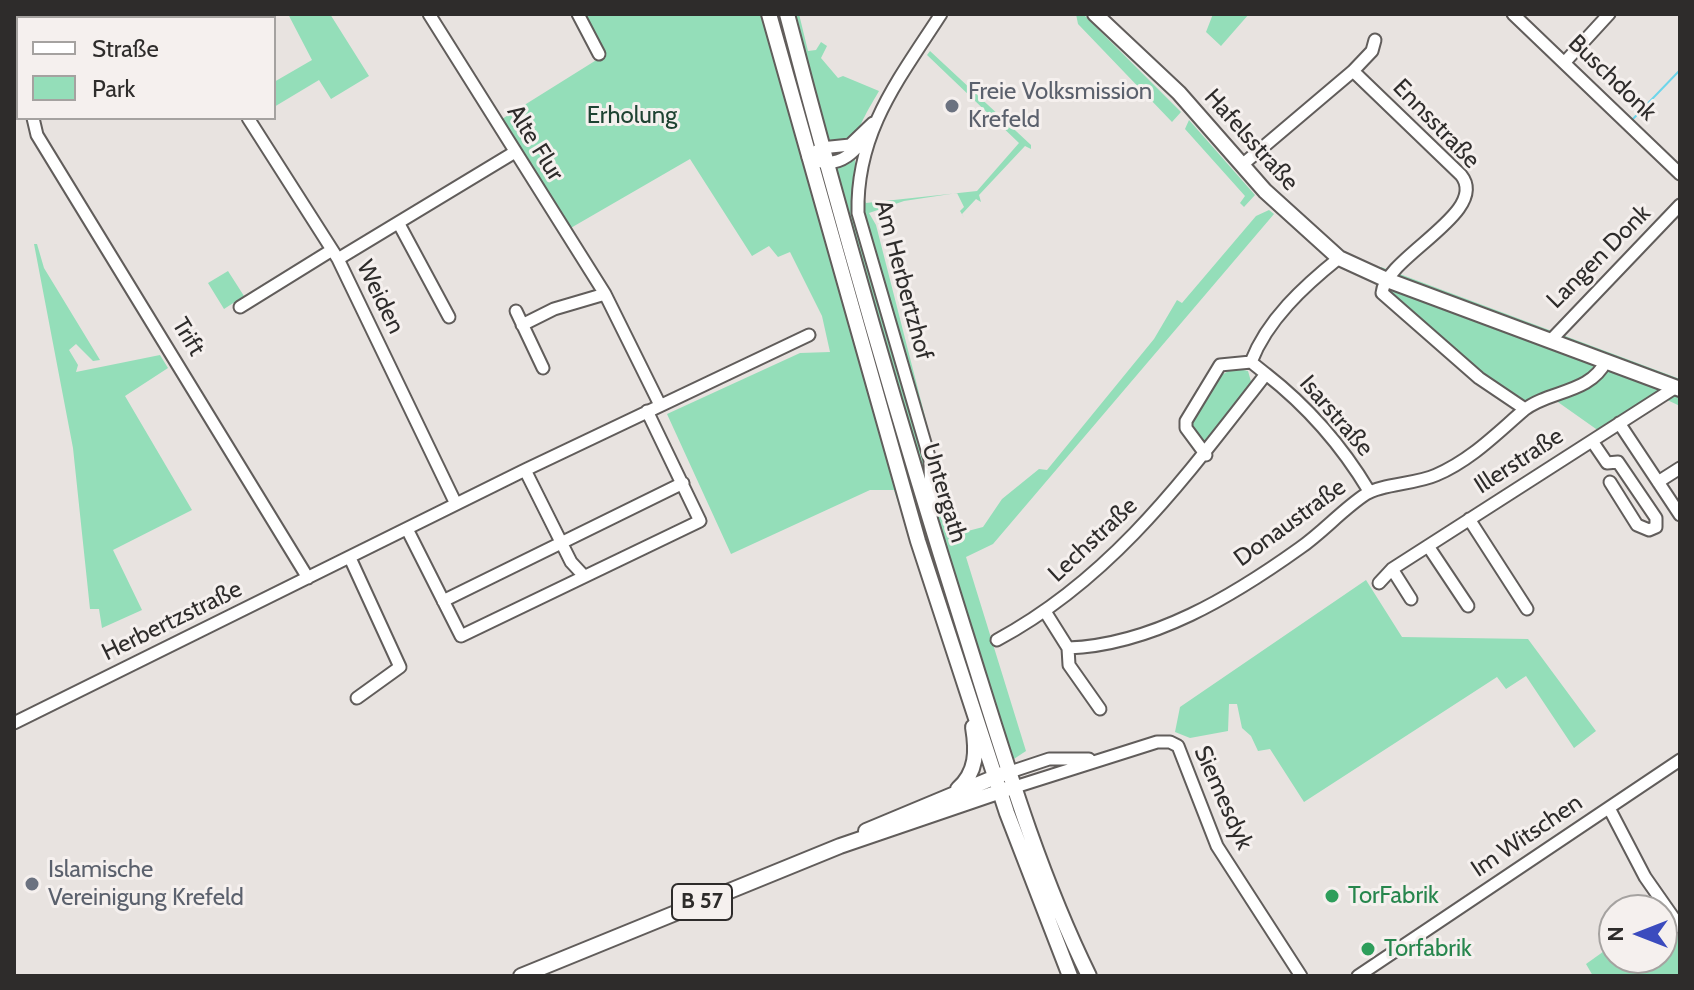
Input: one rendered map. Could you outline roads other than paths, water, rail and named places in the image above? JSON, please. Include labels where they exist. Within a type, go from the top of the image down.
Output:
[{"type":"main road","name":"Untergath","points":[[769,14],[884,433],[966,691],[1003,774]]},
{"type":"main road","name":"Untergath","points":[[787,14],[825,164],[1003,774],[1089,976]]},
{"type":"main road","name":"Hafelsstraße","points":[[1095,14],[1179,93],[1269,195],[1339,258],[1387,280],[1678,388]]},
{"type":"main road","name":"Untergath","points":[[956,791],[966,782],[976,751],[966,691]]},
{"type":"main road","name":"B 57","points":[[840,846],[886,820],[1003,774]]},
{"type":"main road","name":"Untergath","points":[[1008,789],[1027,871],[1070,976]]},
{"type":"main road","name":"B 57","points":[[521,976],[840,846],[1008,789]]},
{"type":"street","name":"Alte Flur","points":[[429,14],[605,294],[660,405]]},
{"type":"street","points":[[578,14],[599,54]]},
{"type":"street","name":"Am Herbertzhof","points":[[931,528],[930,460],[858,213],[860,165],[873,123],[941,14]]},
{"type":"street","name":"Buschdonk","points":[[1513,14],[1680,174]]},
{"type":"street","points":[[1564,63],[1609,14]]},
{"type":"street","points":[[1242,165],[1353,71],[1372,51],[1375,40]]},
{"type":"street","name":"Ennsstraße","points":[[1353,71],[1461,175],[1466,186],[1464,203],[1387,280]]},
{"type":"street","name":"Trift","points":[[33,120],[37,135],[308,578]]},
{"type":"street","name":"Weiden","points":[[249,120],[335,255],[456,504]]},
{"type":"street","points":[[808,157],[821,148],[850,145],[873,123]]},
{"type":"street","points":[[808,157],[825,164],[854,154],[873,123]]},
{"type":"street","points":[[240,307],[399,224],[515,152]]},
{"type":"street","name":"Langen Donk","points":[[1551,340],[1680,205]]},
{"type":"street","points":[[399,224],[449,317]]},
{"type":"street","points":[[1251,362],[1269,329],[1317,273],[1339,258]]},
{"type":"street","points":[[1387,280],[1382,293],[1390,302],[1479,378],[1525,409]]},
{"type":"street","points":[[522,325],[554,309],[605,294]]},
{"type":"street","points":[[516,311],[543,368]]},
{"type":"street","name":"Herbertzstraße","points":[[14,723],[525,470],[809,335]]},
{"type":"street","name":"Donaustraße","points":[[1068,648],[1110,645],[1170,624],[1226,596],[1301,548],[1369,491],[1412,485],[1437,475],[1466,459],[1525,409],[1585,383],[1606,361]]},
{"type":"street","points":[[1206,455],[1186,428],[1186,421],[1220,365],[1251,362],[1266,374]]},
{"type":"street","name":"Lechstraße","points":[[997,640],[1046,613],[1085,582],[1130,539],[1206,455],[1266,374]]},
{"type":"street","name":"Isarstraße","points":[[1266,374],[1303,405],[1335,442],[1369,491]]},
{"type":"street","name":"Illerstraße","points":[[1379,583],[1392,569],[1678,388]]},
{"type":"street","points":[[407,529],[461,636],[700,521],[647,411]]},
{"type":"street","points":[[1619,423],[1680,515]]},
{"type":"street","name":"Illerstraße","points":[[1592,441],[1607,463],[1618,462],[1656,518],[1656,527],[1649,530],[1637,525],[1610,482]]},
{"type":"street","points":[[1658,482],[1680,468]]},
{"type":"street","points":[[525,470],[571,562],[584,576]]},
{"type":"street","points":[[443,601],[683,483]]},
{"type":"street","name":"Illerstraße","points":[[1469,519],[1527,609]]},
{"type":"street","points":[[1428,546],[1468,606]]},
{"type":"street","points":[[350,558],[400,667],[357,698]]},
{"type":"street","points":[[1392,569],[1411,599]]},
{"type":"street","points":[[1046,613],[1068,648],[1069,665],[1100,709]]},
{"type":"street","name":"Siemesdyk","points":[[1008,789],[1157,742],[1170,742],[1178,746],[1217,846],[1301,976]]},
{"type":"street","name":"Siemesdyk","points":[[1003,774],[1049,759],[1098,759]]},
{"type":"street","name":"Im Witschen","points":[[1358,976],[1680,760]]},
{"type":"street","points":[[1609,808],[1645,877],[1680,927]]},
{"type":"waterway","points":[[1631,121],[1680,70]]},
{"type":"railway","points":[[14,30],[16,26]]},
{"type":"place","name":"Freie Volksmission Krefeld","points":[[952,106]]},
{"type":"place","name":"Islamische Vereinigung Krefeld","points":[[32,884]]},
{"type":"place","name":"TorFabrik","points":[[1332,896]]},
{"type":"place","name":"Torfabrik","points":[[1368,949]]},
{"type":"park label","name":"Erholung","points":[[632,116]]}]
